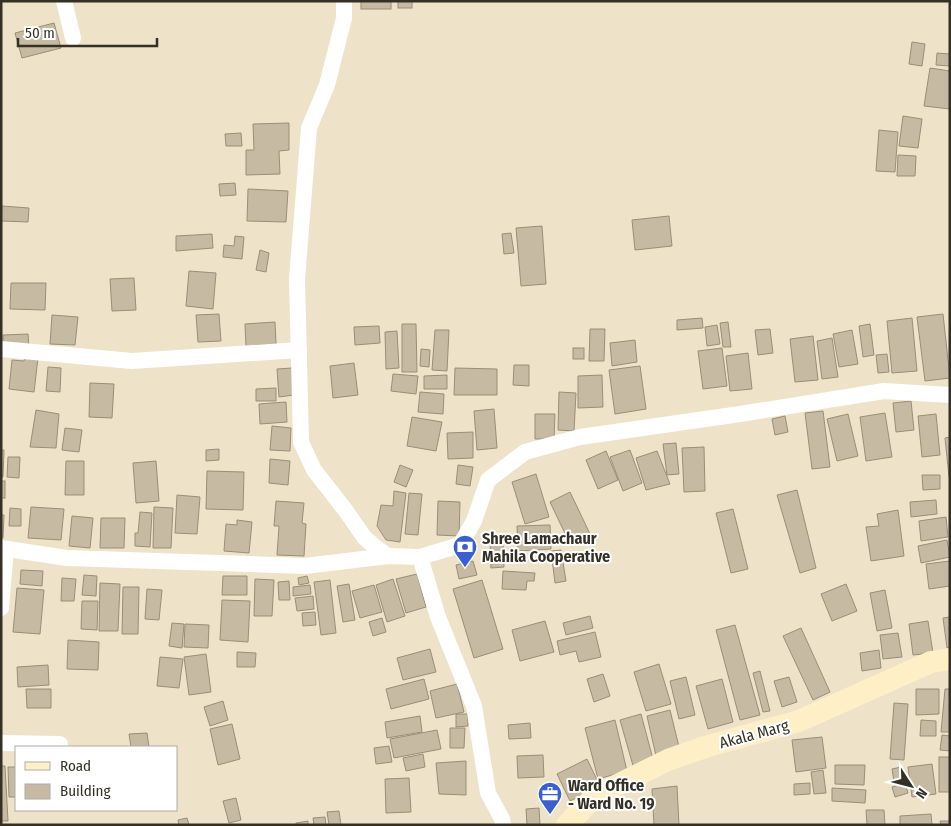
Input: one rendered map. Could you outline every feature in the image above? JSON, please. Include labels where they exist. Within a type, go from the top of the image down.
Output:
[{"type":"main road","name":"Akala Marg","points":[[567,825],[595,796],[668,760],[712,745],[799,721],[931,662],[950,658]]},
{"type":"street","points":[[64,1],[73,38]]},
{"type":"street","points":[[344,1],[344,18],[327,85],[309,128],[297,279],[301,442],[314,470],[364,537],[388,556]]},
{"type":"street","points":[[1,349],[132,361],[299,350]]},
{"type":"street","points":[[1,608],[4,549],[67,558],[304,566],[388,556],[420,557],[460,545],[474,521],[488,480],[525,452],[580,437],[884,391],[950,395]]},
{"type":"street","points":[[420,557],[438,618],[474,706],[488,793],[502,819],[503,825]]},
{"type":"street","points":[[1,743],[60,744]]},
{"type":"building","points":[[361,1],[391,1],[391,9],[361,9]]},
{"type":"building","points":[[398,1],[412,1],[412,8],[398,8]]},
{"type":"building","points":[[54,23],[61,48],[22,58],[15,33]]},
{"type":"building","points":[[912,42],[925,44],[922,66],[909,64]]},
{"type":"building","points":[[937,53],[950,54],[950,66],[936,65]]},
{"type":"building","points":[[930,68],[950,71],[950,109],[924,106]]},
{"type":"building","points":[[903,116],[922,119],[918,148],[899,146]]},
{"type":"building","points":[[289,123],[289,150],[279,151],[280,174],[246,175],[246,150],[254,150],[253,124]]},
{"type":"building","points":[[879,130],[898,132],[895,172],[876,171]]},
{"type":"building","points":[[241,133],[242,146],[226,146],[225,134]]},
{"type":"building","points":[[898,155],[916,156],[915,176],[897,176]]},
{"type":"building","points":[[235,183],[236,195],[220,196],[219,184]]},
{"type":"building","points":[[248,189],[288,191],[286,222],[247,221]]},
{"type":"building","points":[[2,206],[29,208],[28,222],[1,221]]},
{"type":"building","points":[[669,216],[672,246],[635,250],[632,220]]},
{"type":"building","points":[[542,226],[546,284],[521,286],[516,228]]},
{"type":"building","points":[[511,233],[514,253],[504,254],[502,234]]},
{"type":"building","points":[[212,234],[213,248],[176,251],[176,236]]},
{"type":"building","points":[[235,236],[244,237],[242,259],[223,257],[224,245],[234,246]]},
{"type":"building","points":[[260,250],[269,253],[266,272],[256,270]]},
{"type":"building","points":[[189,271],[216,273],[213,309],[186,306]]},
{"type":"building","points":[[134,278],[136,310],[112,311],[110,279]]},
{"type":"building","points":[[11,283],[46,283],[45,310],[10,309]]},
{"type":"building","points":[[219,314],[221,341],[198,342],[196,315]]},
{"type":"building","points":[[943,314],[950,378],[925,381],[917,317]]},
{"type":"building","points":[[52,315],[78,317],[75,345],[50,344]]},
{"type":"building","points":[[702,318],[703,328],[677,330],[677,320]]},
{"type":"building","points":[[912,318],[917,371],[892,373],[887,321]]},
{"type":"building","points":[[275,322],[276,344],[246,346],[245,324]]},
{"type":"building","points":[[728,322],[731,347],[723,347],[720,323]]},
{"type":"building","points":[[402,324],[416,324],[417,372],[402,372]]},
{"type":"building","points":[[870,324],[874,355],[863,357],[859,326]]},
{"type":"building","points":[[717,325],[720,344],[707,346],[705,327]]},
{"type":"building","points":[[379,326],[380,343],[355,345],[354,327]]},
{"type":"building","points":[[590,329],[605,329],[604,361],[589,361]]},
{"type":"building","points":[[770,329],[773,353],[758,355],[755,330]]},
{"type":"building","points":[[435,330],[449,330],[447,371],[432,370]]},
{"type":"building","points":[[852,330],[858,364],[839,367],[833,334]]},
{"type":"building","points":[[397,331],[399,368],[386,369],[385,332]]},
{"type":"building","points":[[28,334],[29,348],[3,348],[3,335]]},
{"type":"building","points":[[813,336],[818,380],[795,382],[790,339]]},
{"type":"building","points":[[832,338],[838,377],[822,379],[817,341]]},
{"type":"building","points":[[635,340],[637,362],[612,366],[610,343]]},
{"type":"building","points":[[573,348],[584,348],[584,359],[573,359]]},
{"type":"building","points":[[722,348],[727,386],[703,389],[698,351]]},
{"type":"building","points":[[421,349],[430,350],[429,367],[420,366]]},
{"type":"building","points":[[748,353],[752,389],[730,391],[726,356]]},
{"type":"building","points":[[887,354],[889,372],[878,373],[876,355]]},
{"type":"building","points":[[25,357],[38,358],[34,392],[9,389],[12,360],[24,361]]},
{"type":"building","points":[[354,363],[358,395],[333,398],[330,366]]},
{"type":"building","points":[[514,365],[529,365],[529,386],[513,385]]},
{"type":"building","points":[[640,366],[646,409],[615,414],[609,370]]},
{"type":"building","points":[[48,367],[61,368],[60,392],[46,391]]},
{"type":"building","points":[[292,368],[294,395],[279,397],[277,369]]},
{"type":"building","points":[[455,368],[497,369],[497,395],[454,395]]},
{"type":"building","points":[[393,374],[418,376],[416,394],[391,391]]},
{"type":"building","points":[[447,375],[447,389],[424,389],[424,376]]},
{"type":"building","points":[[602,375],[603,407],[578,408],[578,376]]},
{"type":"building","points":[[90,383],[114,384],[112,418],[89,417]]},
{"type":"building","points":[[276,388],[276,401],[256,401],[256,389]]},
{"type":"building","points":[[420,392],[444,394],[443,414],[418,412]]},
{"type":"building","points":[[559,392],[576,393],[574,431],[558,430]]},
{"type":"building","points":[[911,401],[914,430],[896,432],[893,403]]},
{"type":"building","points":[[286,402],[287,422],[260,424],[259,404]]},
{"type":"building","points":[[494,409],[497,448],[477,450],[474,411]]},
{"type":"building","points":[[36,410],[59,414],[56,448],[30,447]]},
{"type":"building","points":[[823,411],[830,467],[812,469],[805,413]]},
{"type":"building","points":[[885,413],[892,457],[866,461],[860,417]]},
{"type":"building","points":[[535,414],[555,414],[554,439],[535,439]]},
{"type":"building","points":[[848,414],[858,456],[837,461],[827,419]]},
{"type":"building","points":[[936,414],[940,455],[922,457],[918,416]]},
{"type":"building","points":[[785,416],[788,432],[775,435],[772,419]]},
{"type":"building","points":[[412,417],[442,422],[436,451],[407,446]]},
{"type":"building","points":[[272,426],[291,428],[290,451],[270,450]]},
{"type":"building","points":[[65,428],[82,430],[79,452],[62,450]]},
{"type":"building","points":[[473,432],[473,458],[448,459],[447,433]]},
{"type":"building","points":[[950,437],[950,476],[949,477],[945,438]]},
{"type":"building","points":[[676,443],[679,474],[667,475],[663,444]]},
{"type":"building","points":[[704,447],[705,491],[684,492],[682,448]]},
{"type":"building","points":[[219,449],[219,460],[206,461],[206,450]]},
{"type":"building","points":[[1,450],[4,450],[3,477],[1,477]]},
{"type":"building","points":[[630,450],[642,483],[623,491],[610,457]]},
{"type":"building","points":[[606,451],[618,480],[598,489],[586,460]]},
{"type":"building","points":[[657,451],[670,484],[646,490],[636,458]]},
{"type":"building","points":[[8,457],[20,457],[19,478],[7,477]]},
{"type":"building","points":[[270,459],[290,461],[288,485],[269,483]]},
{"type":"building","points":[[66,461],[84,461],[84,495],[65,495]]},
{"type":"building","points":[[156,461],[159,501],[136,503],[133,463]]},
{"type":"building","points":[[400,465],[413,470],[406,487],[394,482]]},
{"type":"building","points":[[458,465],[473,467],[470,486],[456,484]]},
{"type":"building","points":[[207,471],[244,472],[243,510],[206,509]]},
{"type":"building","points":[[536,474],[549,517],[525,524],[512,482]]},
{"type":"building","points":[[922,475],[940,475],[940,489],[923,490]]},
{"type":"building","points":[[1,481],[5,481],[5,498],[1,498]]},
{"type":"building","points":[[797,490],[816,568],[800,573],[777,495]]},
{"type":"building","points":[[394,491],[406,493],[400,542],[386,540],[377,526],[381,505],[393,506]]},
{"type":"building","points":[[570,492],[591,536],[571,546],[550,502]]},
{"type":"building","points":[[409,493],[422,494],[418,535],[405,534]]},
{"type":"building","points":[[177,495],[200,497],[197,534],[175,533]]},
{"type":"building","points":[[936,500],[937,514],[911,517],[910,502]]},
{"type":"building","points":[[276,501],[304,503],[302,523],[306,524],[304,556],[277,555],[279,526],[274,526]]},
{"type":"building","points":[[438,501],[460,502],[459,536],[437,535]]},
{"type":"building","points":[[31,507],[64,509],[61,540],[28,538]]},
{"type":"building","points":[[154,507],[173,508],[171,548],[153,548]]},
{"type":"building","points":[[10,508],[21,509],[21,526],[9,526]]},
{"type":"building","points":[[733,509],[748,569],[731,573],[716,513]]},
{"type":"building","points":[[898,510],[904,556],[871,561],[866,527],[879,526],[877,514]]},
{"type":"building","points":[[140,512],[152,513],[150,547],[135,546],[135,533],[138,533]]},
{"type":"building","points":[[1,515],[4,515],[3,538],[1,538]]},
{"type":"building","points":[[72,516],[93,518],[90,548],[69,546]]},
{"type":"building","points":[[946,517],[948,537],[921,541],[919,521]]},
{"type":"building","points":[[101,518],[125,518],[124,548],[100,548]]},
{"type":"building","points":[[237,520],[252,522],[249,553],[224,551],[226,524],[237,525]]},
{"type":"building","points":[[550,525],[551,549],[518,551],[517,526]]},
{"type":"building","points":[[947,540],[950,557],[921,563],[918,546]]},
{"type":"building","points":[[490,541],[503,541],[504,567],[491,568]]},
{"type":"building","points":[[561,550],[566,581],[555,583],[551,551]]},
{"type":"building","points":[[473,561],[477,575],[459,579],[456,565]]},
{"type":"building","points":[[950,561],[950,586],[929,589],[926,564]]},
{"type":"building","points":[[21,570],[43,571],[42,586],[20,584]]},
{"type":"building","points":[[503,571],[535,573],[534,581],[527,581],[526,590],[502,589]]},
{"type":"building","points":[[417,574],[426,607],[406,613],[396,579]]},
{"type":"building","points":[[84,575],[97,576],[96,596],[82,595]]},
{"type":"building","points":[[223,576],[247,576],[247,595],[222,595]]},
{"type":"building","points":[[307,576],[309,583],[299,585],[298,578]]},
{"type":"building","points":[[62,578],[76,579],[74,601],[61,601]]},
{"type":"building","points":[[255,579],[274,580],[272,616],[254,616]]},
{"type":"building","points":[[393,579],[405,616],[387,622],[376,585]]},
{"type":"building","points":[[330,580],[336,633],[321,635],[314,582]]},
{"type":"building","points":[[482,580],[503,649],[474,658],[453,589]]},
{"type":"building","points":[[289,581],[290,600],[279,600],[278,582]]},
{"type":"building","points":[[100,583],[120,584],[118,631],[99,631]]},
{"type":"building","points":[[349,584],[355,620],[343,622],[337,586]]},
{"type":"building","points":[[846,584],[857,611],[832,621],[821,594]]},
{"type":"building","points":[[310,585],[311,594],[293,596],[293,587]]},
{"type":"building","points":[[374,585],[382,612],[360,618],[352,591]]},
{"type":"building","points":[[123,587],[139,587],[138,634],[122,634]]},
{"type":"building","points":[[17,588],[44,590],[40,634],[13,632]]},
{"type":"building","points":[[147,589],[162,590],[159,620],[145,619]]},
{"type":"building","points":[[885,590],[892,628],[877,631],[870,593]]},
{"type":"building","points":[[313,596],[314,609],[297,611],[295,598]]},
{"type":"building","points":[[222,600],[250,601],[248,642],[220,640]]},
{"type":"building","points":[[82,601],[98,601],[97,630],[81,629]]},
{"type":"building","points":[[315,612],[316,625],[303,626],[302,613]]},
{"type":"building","points":[[590,616],[593,628],[566,635],[563,623]]},
{"type":"building","points":[[950,617],[950,647],[947,648],[943,618]]},
{"type":"building","points":[[382,618],[386,632],[373,636],[369,622]]},
{"type":"building","points":[[545,621],[554,652],[520,661],[512,630]]},
{"type":"building","points":[[928,621],[933,653],[913,655],[909,624]]},
{"type":"building","points":[[172,623],[184,624],[182,648],[169,646]]},
{"type":"building","points":[[185,624],[209,625],[208,648],[184,647]]},
{"type":"building","points":[[735,625],[760,715],[740,720],[716,630]]},
{"type":"building","points":[[801,628],[830,692],[813,700],[783,636]]},
{"type":"building","points":[[595,632],[601,657],[579,662],[576,651],[560,655],[557,641]]},
{"type":"building","points":[[898,633],[902,657],[883,659],[880,635]]},
{"type":"building","points":[[68,640],[99,642],[98,670],[67,669]]},
{"type":"building","points":[[430,649],[436,672],[403,680],[397,658]]},
{"type":"building","points":[[879,650],[881,668],[862,671],[860,653]]},
{"type":"building","points":[[237,652],[256,653],[255,667],[237,667]]},
{"type":"building","points":[[206,654],[211,692],[189,695],[184,657]]},
{"type":"building","points":[[160,657],[183,659],[179,688],[157,686]]},
{"type":"building","points":[[659,664],[671,704],[646,711],[634,672]]},
{"type":"building","points":[[48,665],[49,685],[18,687],[17,667]]},
{"type":"building","points":[[760,671],[770,711],[763,712],[753,673]]},
{"type":"building","points":[[603,674],[610,696],[594,702],[587,679]]},
{"type":"building","points":[[686,677],[695,715],[679,719],[670,681]]},
{"type":"building","points":[[789,677],[797,702],[782,707],[774,681]]},
{"type":"building","points":[[424,679],[429,699],[391,709],[386,689]]},
{"type":"building","points":[[722,679],[733,722],[708,729],[696,686]]},
{"type":"building","points":[[457,684],[464,712],[436,718],[430,691]]},
{"type":"building","points":[[26,689],[51,689],[51,708],[27,708]]},
{"type":"building","points":[[916,689],[939,689],[939,714],[916,715]]},
{"type":"building","points":[[945,689],[950,689],[950,732],[941,732]]},
{"type":"building","points":[[223,701],[228,720],[210,726],[204,707]]},
{"type":"building","points":[[894,703],[908,704],[904,760],[890,759]]},
{"type":"building","points":[[670,710],[680,751],[656,756],[647,716]]},
{"type":"building","points":[[456,714],[468,714],[468,726],[456,727]]},
{"type":"building","points":[[641,714],[654,763],[634,769],[620,720]]},
{"type":"building","points":[[420,716],[422,732],[387,738],[385,722]]},
{"type":"building","points":[[615,720],[627,771],[598,779],[585,728]]},
{"type":"building","points":[[921,720],[936,721],[936,736],[920,736]]},
{"type":"building","points":[[530,723],[531,738],[509,739],[508,725]]},
{"type":"building","points":[[232,724],[240,759],[218,765],[210,729]]},
{"type":"building","points":[[450,728],[465,728],[464,748],[450,748]]},
{"type":"building","points":[[437,730],[441,749],[394,758],[390,739]]},
{"type":"building","points":[[147,733],[149,746],[131,746],[129,734]]},
{"type":"building","points":[[942,735],[950,736],[950,751],[940,750]]},
{"type":"building","points":[[822,737],[826,768],[796,772],[792,740]]},
{"type":"building","points":[[389,746],[392,762],[376,764],[374,748]]},
{"type":"building","points":[[423,754],[425,767],[406,771],[403,758]]},
{"type":"building","points":[[543,755],[544,777],[518,778],[517,756]]},
{"type":"building","points":[[939,757],[950,757],[950,792],[939,792]]},
{"type":"building","points":[[587,759],[600,786],[570,801],[557,774]]},
{"type":"building","points":[[466,761],[466,795],[439,794],[436,763]]},
{"type":"building","points":[[932,764],[936,794],[912,797],[908,767]]},
{"type":"building","points":[[835,765],[865,765],[864,785],[835,784]]},
{"type":"building","points":[[1,766],[5,766],[8,821],[1,821]]},
{"type":"building","points":[[8,767],[15,767],[15,797],[9,797]]},
{"type":"building","points":[[901,767],[902,780],[894,782],[892,769]]},
{"type":"building","points":[[823,770],[826,793],[814,794],[811,772]]},
{"type":"building","points":[[409,778],[411,812],[386,813],[385,779]]},
{"type":"building","points":[[810,783],[810,794],[794,795],[794,784]]},
{"type":"building","points":[[905,783],[908,793],[895,797],[892,787]]},
{"type":"building","points":[[677,786],[679,825],[654,825],[652,789]]},
{"type":"building","points":[[832,788],[866,790],[865,803],[832,801]]},
{"type":"building","points":[[236,798],[241,820],[229,823],[223,801]]},
{"type":"building","points":[[539,808],[540,825],[527,825],[526,809]]},
{"type":"building","points":[[866,810],[884,810],[885,825],[867,825]]},
{"type":"building","points":[[339,811],[341,825],[329,825],[327,812]]},
{"type":"building","points":[[931,814],[932,825],[900,825],[900,816]]},
{"type":"building","points":[[325,817],[326,825],[314,825],[313,818]]},
{"type":"building","points":[[187,818],[189,825],[179,825],[178,820]]},
{"type":"building","points":[[308,821],[308,825],[296,825],[296,823]]},
{"type":"building","points":[[940,821],[950,821],[950,825],[941,825]]},
{"type":"place","name":"Shree Lamachaur Mahila Cooperative","points":[[465,568]]},
{"type":"place","name":"Ward Office - Ward No. 19","points":[[550,815]]}]
